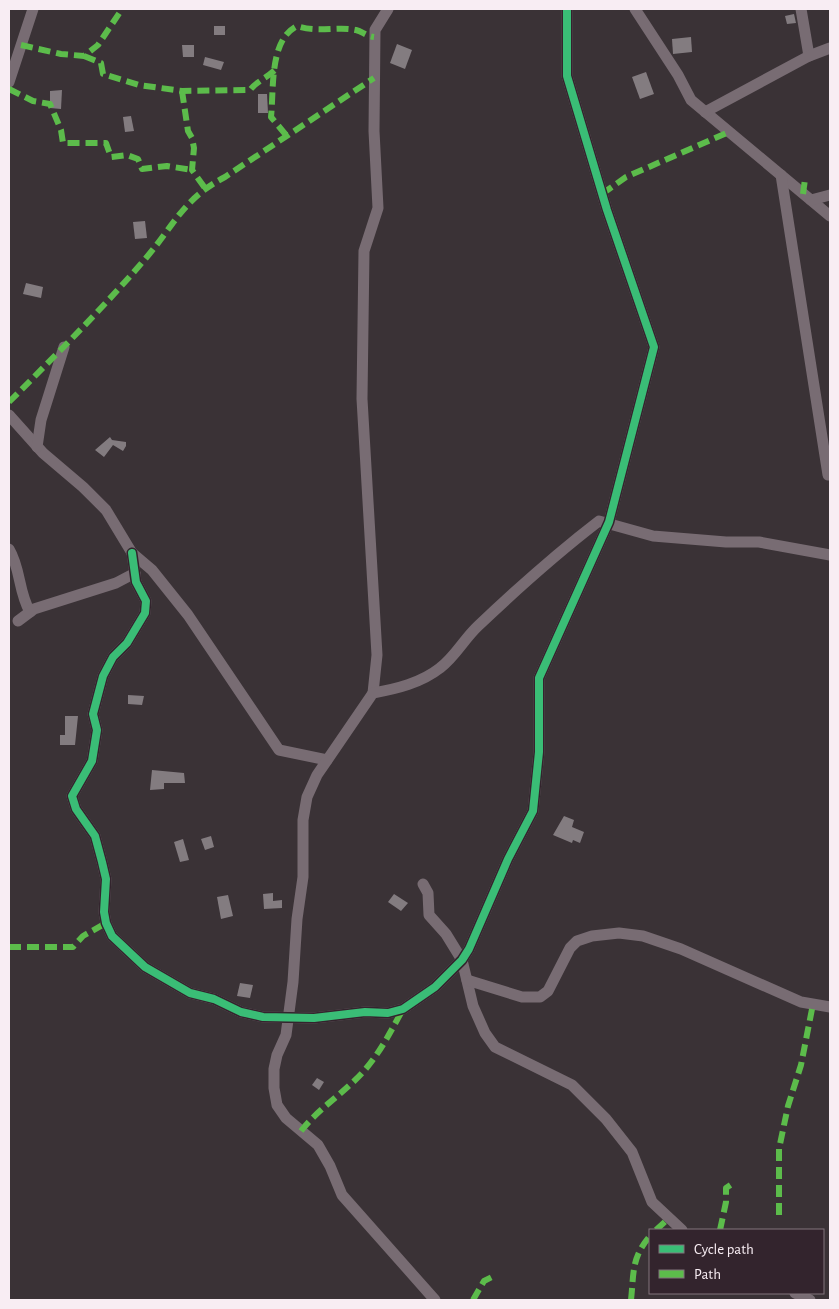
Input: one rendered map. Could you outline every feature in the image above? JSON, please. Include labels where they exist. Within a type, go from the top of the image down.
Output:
[{"type":"street","points":[[9,82],[33,9]]},
{"type":"street","points":[[388,9],[375,30],[374,132],[378,208],[364,251],[362,399],[377,655],[373,694],[317,775],[310,790],[305,812],[303,877],[297,919],[289,1016],[286,1035],[277,1055],[274,1069],[277,1105],[286,1118],[318,1145],[330,1166],[342,1195],[435,1300]]},
{"type":"street","points":[[132,553],[136,582],[146,601],[145,613],[127,643],[114,657],[103,676],[93,714],[97,730],[92,761],[72,796],[76,809],[95,836],[106,879],[104,912],[106,923],[112,936],[145,967],[190,993],[214,999],[241,1012],[263,1017],[289,1016],[314,1018],[365,1012],[388,1013],[403,1009],[435,987],[462,960],[508,859],[533,811],[539,752],[539,678],[609,522],[654,347],[608,210],[567,76],[567,9]]},
{"type":"street","points":[[635,9],[678,75],[690,100],[830,216]]},
{"type":"street","points":[[801,9],[809,56]]},
{"type":"street","points":[[705,112],[809,56],[830,48]]},
{"type":"street","points":[[781,175],[828,475]]},
{"type":"street","points":[[811,200],[830,195]]},
{"type":"street","points":[[37,447],[40,420],[64,347]]},
{"type":"street","points":[[9,415],[37,447],[106,510],[132,553],[152,570],[188,615],[279,750],[328,760]]},
{"type":"street","points":[[373,694],[398,688],[439,669],[451,658],[464,640],[509,597],[574,540],[599,522],[609,522],[628,530],[652,536],[726,542],[759,542],[830,555]]},
{"type":"street","points":[[9,549],[20,580],[22,598],[30,612]]},
{"type":"street","points":[[18,621],[30,612],[116,583],[135,573]]},
{"type":"street","points":[[423,884],[428,893],[429,916],[446,934],[462,960],[473,1006],[484,1034],[495,1047],[572,1085],[606,1119],[632,1152],[652,1202],[681,1229]]},
{"type":"street","points":[[467,980],[522,997],[540,997],[548,991],[570,948],[577,941],[592,936],[619,932],[643,936],[681,950],[801,1002],[830,1007]]},
{"type":"street","points":[[797,1294],[810,1300]]},
{"type":"building","points":[[794,14],[796,23],[787,24],[785,16]]},
{"type":"building","points":[[214,26],[225,26],[225,35],[214,35]]},
{"type":"building","points":[[691,37],[692,52],[673,54],[672,39]]},
{"type":"building","points":[[397,44],[412,50],[405,69],[390,63]]},
{"type":"building","points":[[182,45],[194,45],[194,57],[183,57]]},
{"type":"building","points":[[205,57],[224,62],[221,70],[203,65]]},
{"type":"building","points":[[646,72],[654,94],[640,99],[632,77]]},
{"type":"building","points":[[62,90],[61,109],[50,108],[50,91]]},
{"type":"building","points":[[258,94],[267,94],[268,113],[258,113]]},
{"type":"building","points":[[131,116],[134,131],[125,132],[123,117]]},
{"type":"building","points":[[145,221],[147,238],[135,239],[133,222]]},
{"type":"building","points":[[26,283],[43,287],[41,298],[23,294]]},
{"type":"building","points":[[110,437],[112,440],[126,442],[126,446],[123,451],[113,445],[104,457],[95,450]]},
{"type":"building","points":[[128,695],[144,696],[142,705],[128,704]]},
{"type":"building","points":[[65,716],[78,716],[75,745],[60,745],[60,735],[65,735]]},
{"type":"building","points":[[152,770],[184,773],[185,783],[164,783],[164,789],[150,790]]},
{"type":"building","points":[[564,816],[574,820],[572,827],[584,832],[580,843],[573,840],[572,843],[553,835]]},
{"type":"building","points":[[211,836],[214,847],[205,850],[201,839]]},
{"type":"building","points":[[183,839],[189,860],[180,862],[174,842]]},
{"type":"building","points":[[273,893],[273,901],[282,900],[282,908],[264,909],[263,894]]},
{"type":"building","points":[[394,894],[408,903],[401,911],[388,902]]},
{"type":"building","points":[[228,895],[233,916],[221,919],[217,897]]},
{"type":"building","points":[[240,983],[253,985],[250,998],[237,996]]},
{"type":"building","points":[[317,1078],[324,1082],[319,1090],[312,1085]]},
{"type":"marked path","points":[[21,45],[61,54],[84,56],[98,45],[122,9]]},
{"type":"marked path","points":[[286,135],[271,117],[273,80],[277,54],[288,33],[297,26],[313,29],[349,29],[374,37]]},
{"type":"marked path","points":[[84,56],[101,63],[103,74],[139,85],[182,91],[250,90],[276,69]]},
{"type":"marked path","points":[[9,402],[113,295],[156,246],[189,203],[199,194],[374,78]]},
{"type":"marked path","points":[[9,89],[33,101],[50,104],[61,130],[63,143],[106,143],[111,157],[127,155],[138,159],[142,169],[167,166],[192,170]]},
{"type":"marked path","points":[[182,91],[188,131],[194,148],[192,170],[205,188]]},
{"type":"marked path","points":[[602,194],[626,177],[729,132]]},
{"type":"marked path","points":[[803,194],[805,179]]},
{"type":"marked path","points":[[9,947],[73,947],[83,936],[106,923]]},
{"type":"marked path","points":[[779,1215],[779,1149],[788,1106],[801,1065],[813,1004]]},
{"type":"marked path","points":[[301,1131],[316,1115],[356,1080],[369,1065],[385,1042],[403,1009]]},
{"type":"marked path","points":[[720,1229],[726,1202],[726,1188],[735,1182]]},
{"type":"marked path","points":[[657,1229],[668,1219]]},
{"type":"marked path","points":[[631,1300],[636,1259],[639,1251],[649,1237]]},
{"type":"marked path","points":[[473,1300],[484,1281],[492,1277]]},
{"type":"cycle path","points":[[132,553],[136,582],[146,601],[145,613],[127,643],[113,657],[103,676],[93,714],[97,730],[92,761],[72,796],[76,809],[95,836],[106,879],[104,912],[106,923],[112,936],[145,967],[190,993],[214,999],[241,1012],[263,1017],[314,1018],[365,1012],[388,1013],[403,1009],[435,987],[462,960],[469,949],[508,859],[533,811],[539,752],[539,678],[609,522],[654,347],[607,210],[567,76],[567,9]]}]
